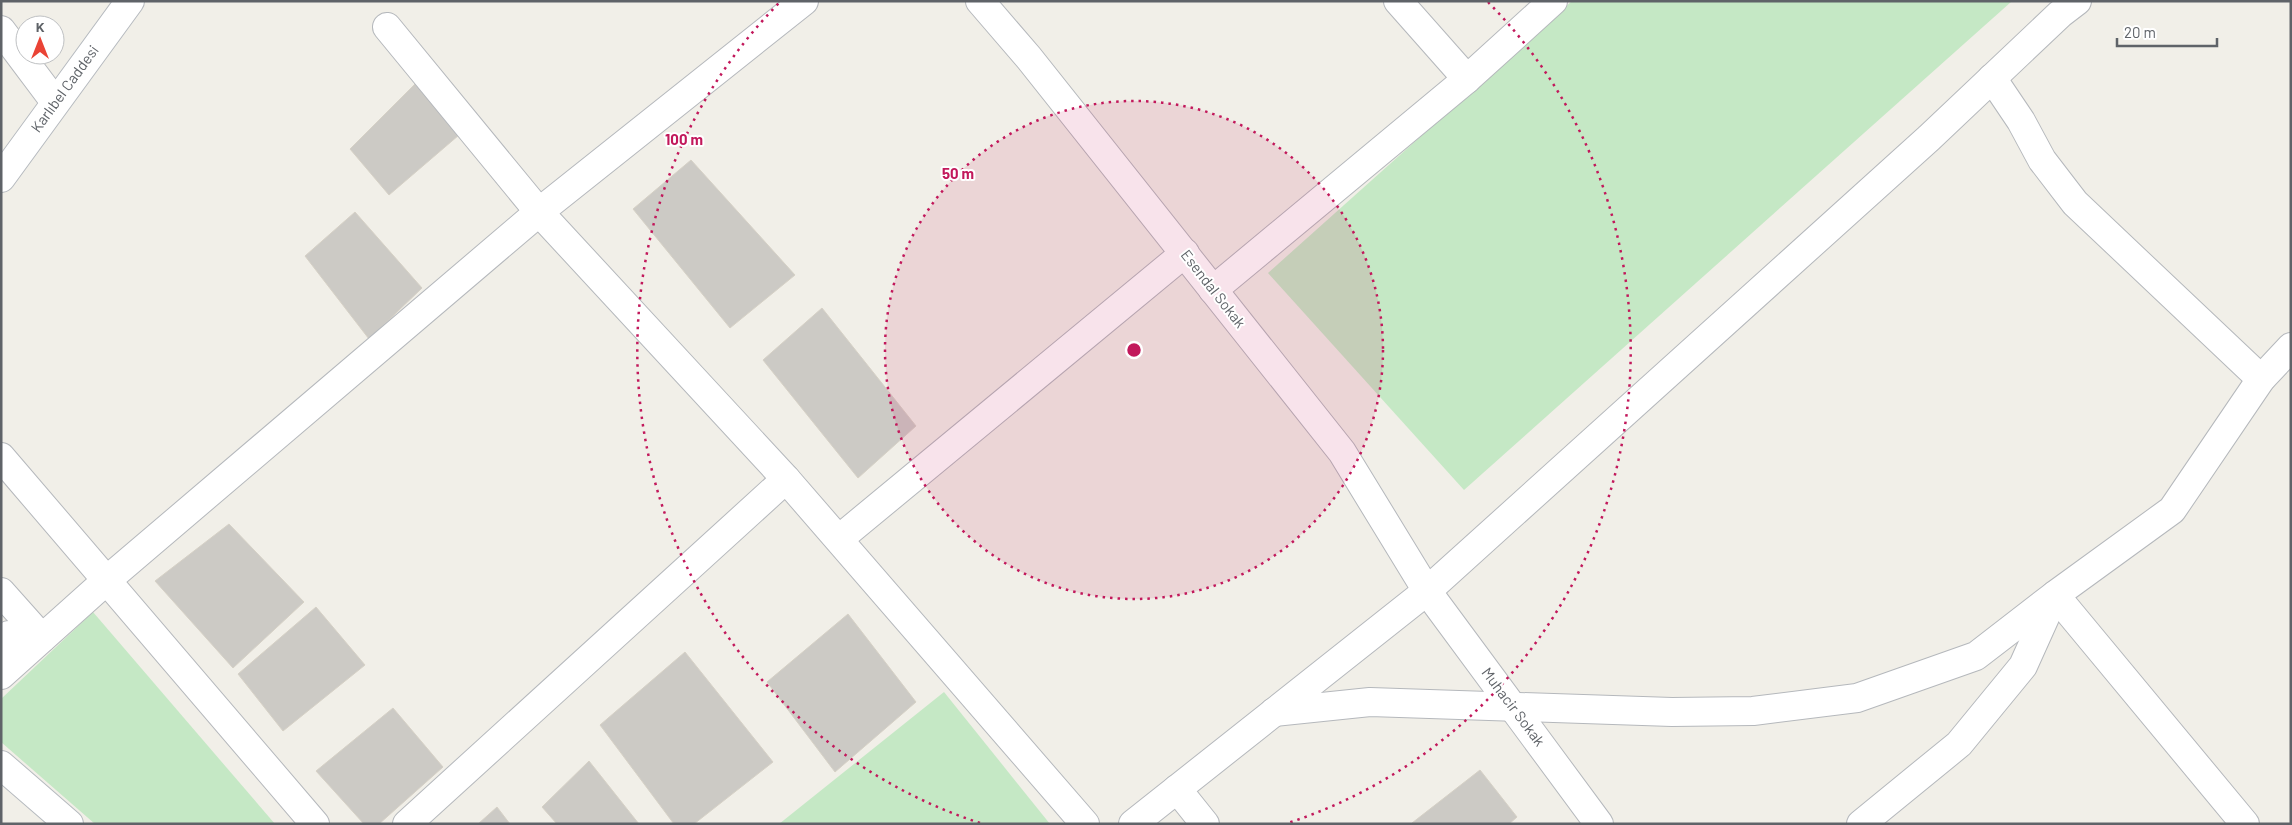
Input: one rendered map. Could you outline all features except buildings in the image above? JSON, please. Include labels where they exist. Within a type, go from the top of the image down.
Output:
[{"type":"street","name":"Karlıbel Caddesi","points":[[1,178],[130,1]]},
{"type":"street","points":[[1,675],[107,580],[539,212],[804,1]]},
{"type":"street","name":"Esendal Sokak","points":[[980,1],[1029,58],[1342,452],[1427,591]]},
{"type":"street","points":[[1398,1],[1467,79]]},
{"type":"street","points":[[1214,290],[1467,79],[1553,1]]},
{"type":"street","points":[[1133,824],[1427,591],[2060,14],[2077,1]]},
{"type":"street","points":[[387,27],[539,212],[786,479],[1085,824]]},
{"type":"street","points":[[1,30],[55,102]]},
{"type":"street","points":[[1992,78],[2021,121],[2042,160],[2075,203],[2261,379]]},
{"type":"street","points":[[838,539],[1185,253]]},
{"type":"street","points":[[1274,712],[1370,702],[1672,712],[1753,711],[1857,698],[1976,656],[2055,595],[2172,510],[2261,379],[2291,347]]},
{"type":"street","points":[[1,457],[315,824]]},
{"type":"street","points":[[407,824],[786,479]]},
{"type":"street","name":"Muhacir Sokak","points":[[1427,591],[1600,824]]},
{"type":"street","points":[[1,592],[42,638]]},
{"type":"street","points":[[1861,824],[1959,744],[2023,666],[2055,595]]},
{"type":"street","points":[[2055,595],[2245,824]]},
{"type":"street","points":[[1,765],[69,824]]},
{"type":"street","points":[[1177,789],[1205,824]]},
{"type":"green space","points":[[1572,1],[2011,2],[1464,490],[1268,273]]},
{"type":"green space","points":[[93,612],[275,824],[95,824],[1,742],[1,699]]},
{"type":"green space","points":[[944,692],[1050,824],[779,824]]}]
